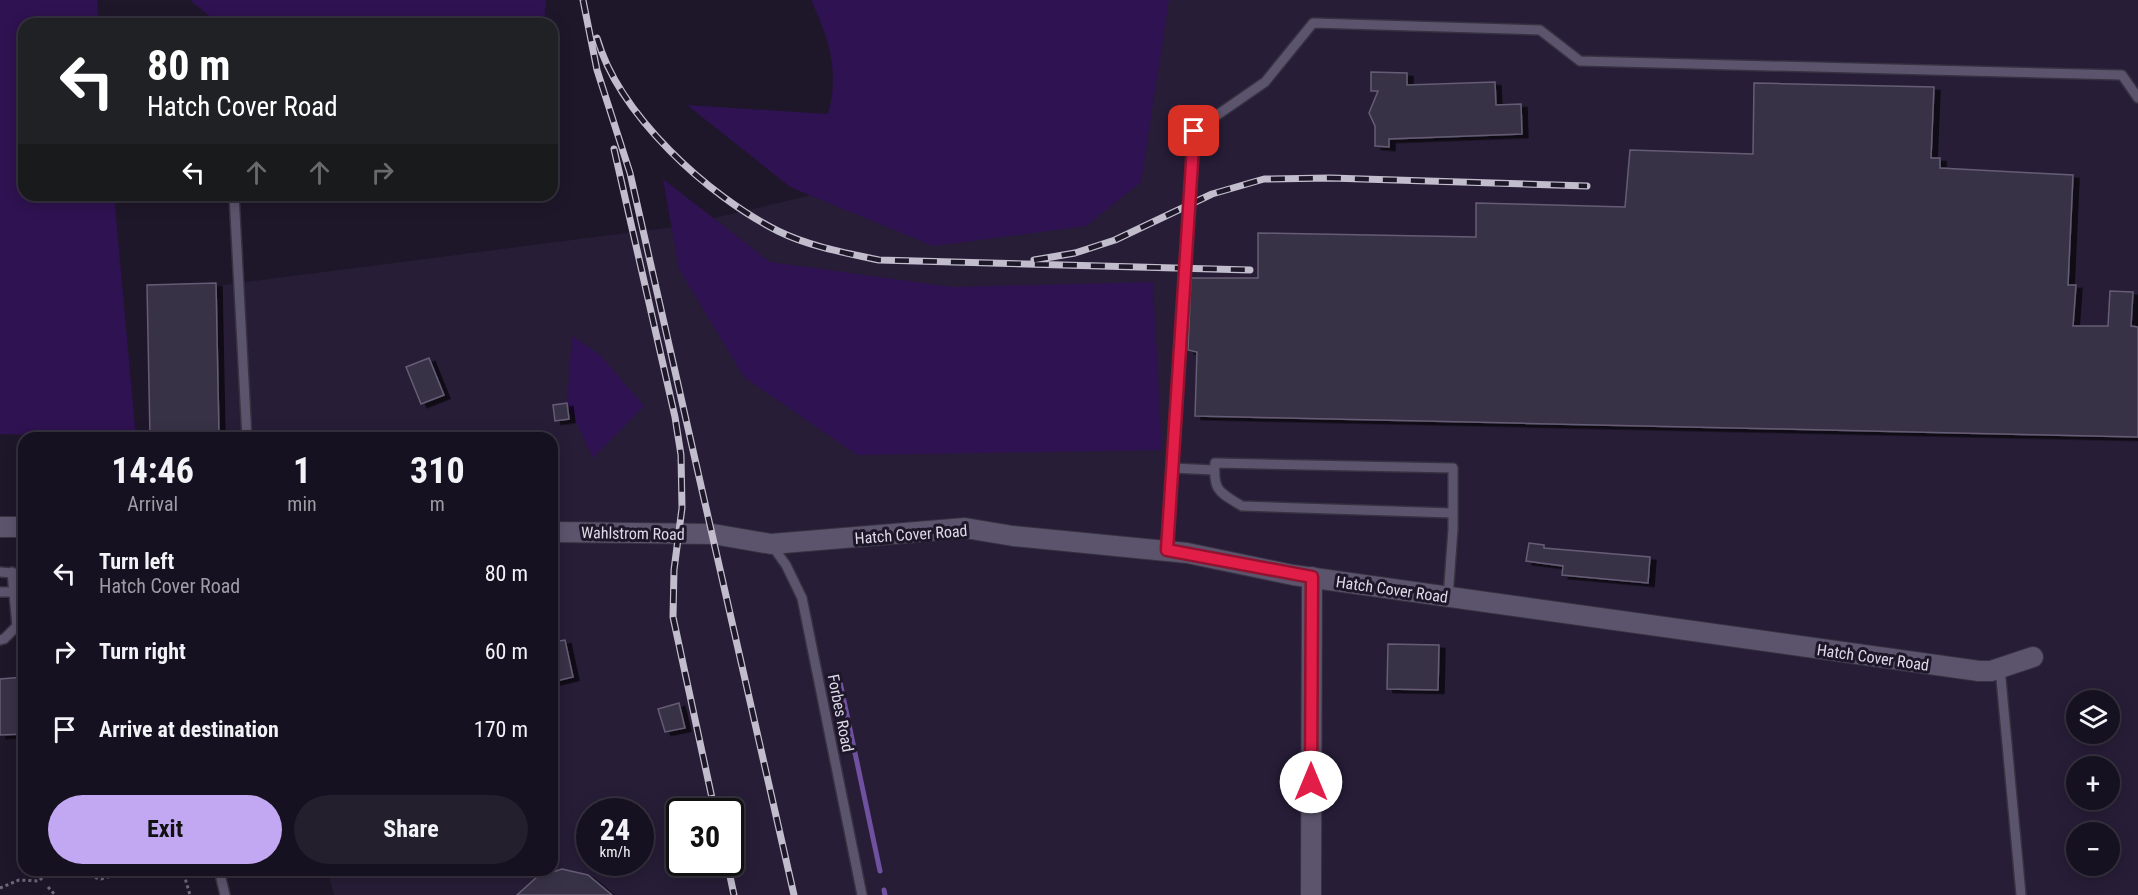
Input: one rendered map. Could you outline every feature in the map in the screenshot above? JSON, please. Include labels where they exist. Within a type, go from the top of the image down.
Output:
[{"type":"street","points":[[0,527],[18,527]]},
{"type":"street","name":"Hatch Cover Road","points":[[713,534],[771,544],[965,528],[1013,536],[1167,550],[1312,577],[1980,672],[2033,657]]},
{"type":"street","name":"Wahlstrom Road","points":[[558,532],[713,534]]},
{"type":"street","points":[[1311,895],[1312,577]]},
{"type":"lane","points":[[1167,550],[1194,131],[1265,82],[1313,23],[1539,30],[1580,61],[2122,75],[2138,98]]},
{"type":"lane","points":[[234,201],[247,432]]},
{"type":"lane","points":[[1448,597],[1452,513],[1453,468],[1215,463],[1214,483],[1219,492],[1242,506],[1452,513]]},
{"type":"lane","points":[[1172,468],[1214,470]]},
{"type":"lane","name":"Forbes Road","points":[[771,544],[786,565],[802,598],[862,895]]},
{"type":"lane","points":[[0,572],[18,573]]},
{"type":"lane","points":[[12,572],[18,585]]},
{"type":"lane","points":[[0,592],[18,589]]},
{"type":"lane","points":[[0,640],[17,626],[18,614]]},
{"type":"lane","points":[[2000,668],[2021,895]]},
{"type":"lane","points":[[220,876],[225,895]]},
{"type":"path","points":[[0,888],[20,880],[39,881],[44,876]]},
{"type":"path","points":[[89,876],[101,879],[111,876]]},
{"type":"path","points":[[184,876],[190,895]]},
{"type":"path","points":[[48,887],[55,895]]},
{"type":"shaded area","points":[[0,0],[97,0],[98,18],[18,18],[18,201],[115,201],[135,432],[0,434]]},
{"type":"shaded area","points":[[190,0],[546,0],[544,18],[212,18]]},
{"type":"shaded area","points":[[811,0],[1169,0],[1141,182],[1086,226],[933,246],[790,187],[687,105],[828,114],[833,84],[831,56],[823,28]]},
{"type":"shaded area","points":[[1094,0],[2138,0],[2138,895],[334,895],[329,876],[558,876],[558,432],[219,432],[192,289],[681,226],[1002,150]]},
{"type":"shaded area","points":[[663,179],[770,262],[952,287],[1153,282],[1162,450],[857,455],[744,377],[679,269]]},
{"type":"shaded area","points":[[572,336],[600,355],[644,406],[593,458],[567,403]]},
{"type":"building","points":[[1371,72],[1407,73],[1407,85],[1495,82],[1496,105],[1521,104],[1522,134],[1389,139],[1389,147],[1375,146],[1375,126],[1369,113],[1378,91],[1371,91]]},
{"type":"building","points":[[1754,83],[1934,87],[1931,158],[1940,158],[1940,168],[2073,175],[2068,285],[2076,285],[2073,326],[2108,326],[2110,291],[2133,292],[2131,326],[2138,327],[2138,437],[1195,416],[1197,352],[1188,350],[1191,278],[1258,278],[1258,233],[1476,237],[1476,203],[1625,207],[1630,150],[1753,154]]},
{"type":"building","points":[[216,283],[219,432],[150,432],[147,285]]},
{"type":"building","points":[[429,358],[444,395],[421,404],[406,367]]},
{"type":"building","points":[[567,403],[569,419],[555,421],[553,405]]},
{"type":"building","points":[[1529,543],[1544,545],[1544,548],[1650,557],[1648,583],[1562,575],[1563,566],[1526,561]]},
{"type":"building","points":[[565,640],[573,677],[558,681],[558,641]]},
{"type":"building","points":[[1388,644],[1439,645],[1438,690],[1387,689]]},
{"type":"building","points":[[18,678],[18,734],[0,735],[0,679]]},
{"type":"building","points":[[679,703],[685,728],[665,732],[658,709]]},
{"type":"building","points":[[562,869],[576,872],[576,876],[589,876],[612,895],[517,895],[537,877],[558,876],[558,870]]},
{"type":"waterway","points":[[840,682],[880,871]]},
{"type":"waterway","points":[[884,890],[885,895]]},
{"type":"railway","points":[[583,0],[597,70],[630,173],[794,895]]},
{"type":"railway","points":[[597,38],[608,67],[625,96],[645,124],[670,150],[723,197],[751,216],[802,241],[879,260],[1250,270]]},
{"type":"railway","points":[[614,149],[675,417],[681,455],[682,508],[674,570],[673,617],[712,798]]},
{"type":"railway","points":[[1034,260],[1075,253],[1115,240],[1212,194],[1264,179],[1330,178],[1587,186]]},
{"type":"railway","points":[[730,876],[734,895]]},
{"type":"route","points":[[1194,131],[1167,550],[1312,577],[1311,782]]}]
